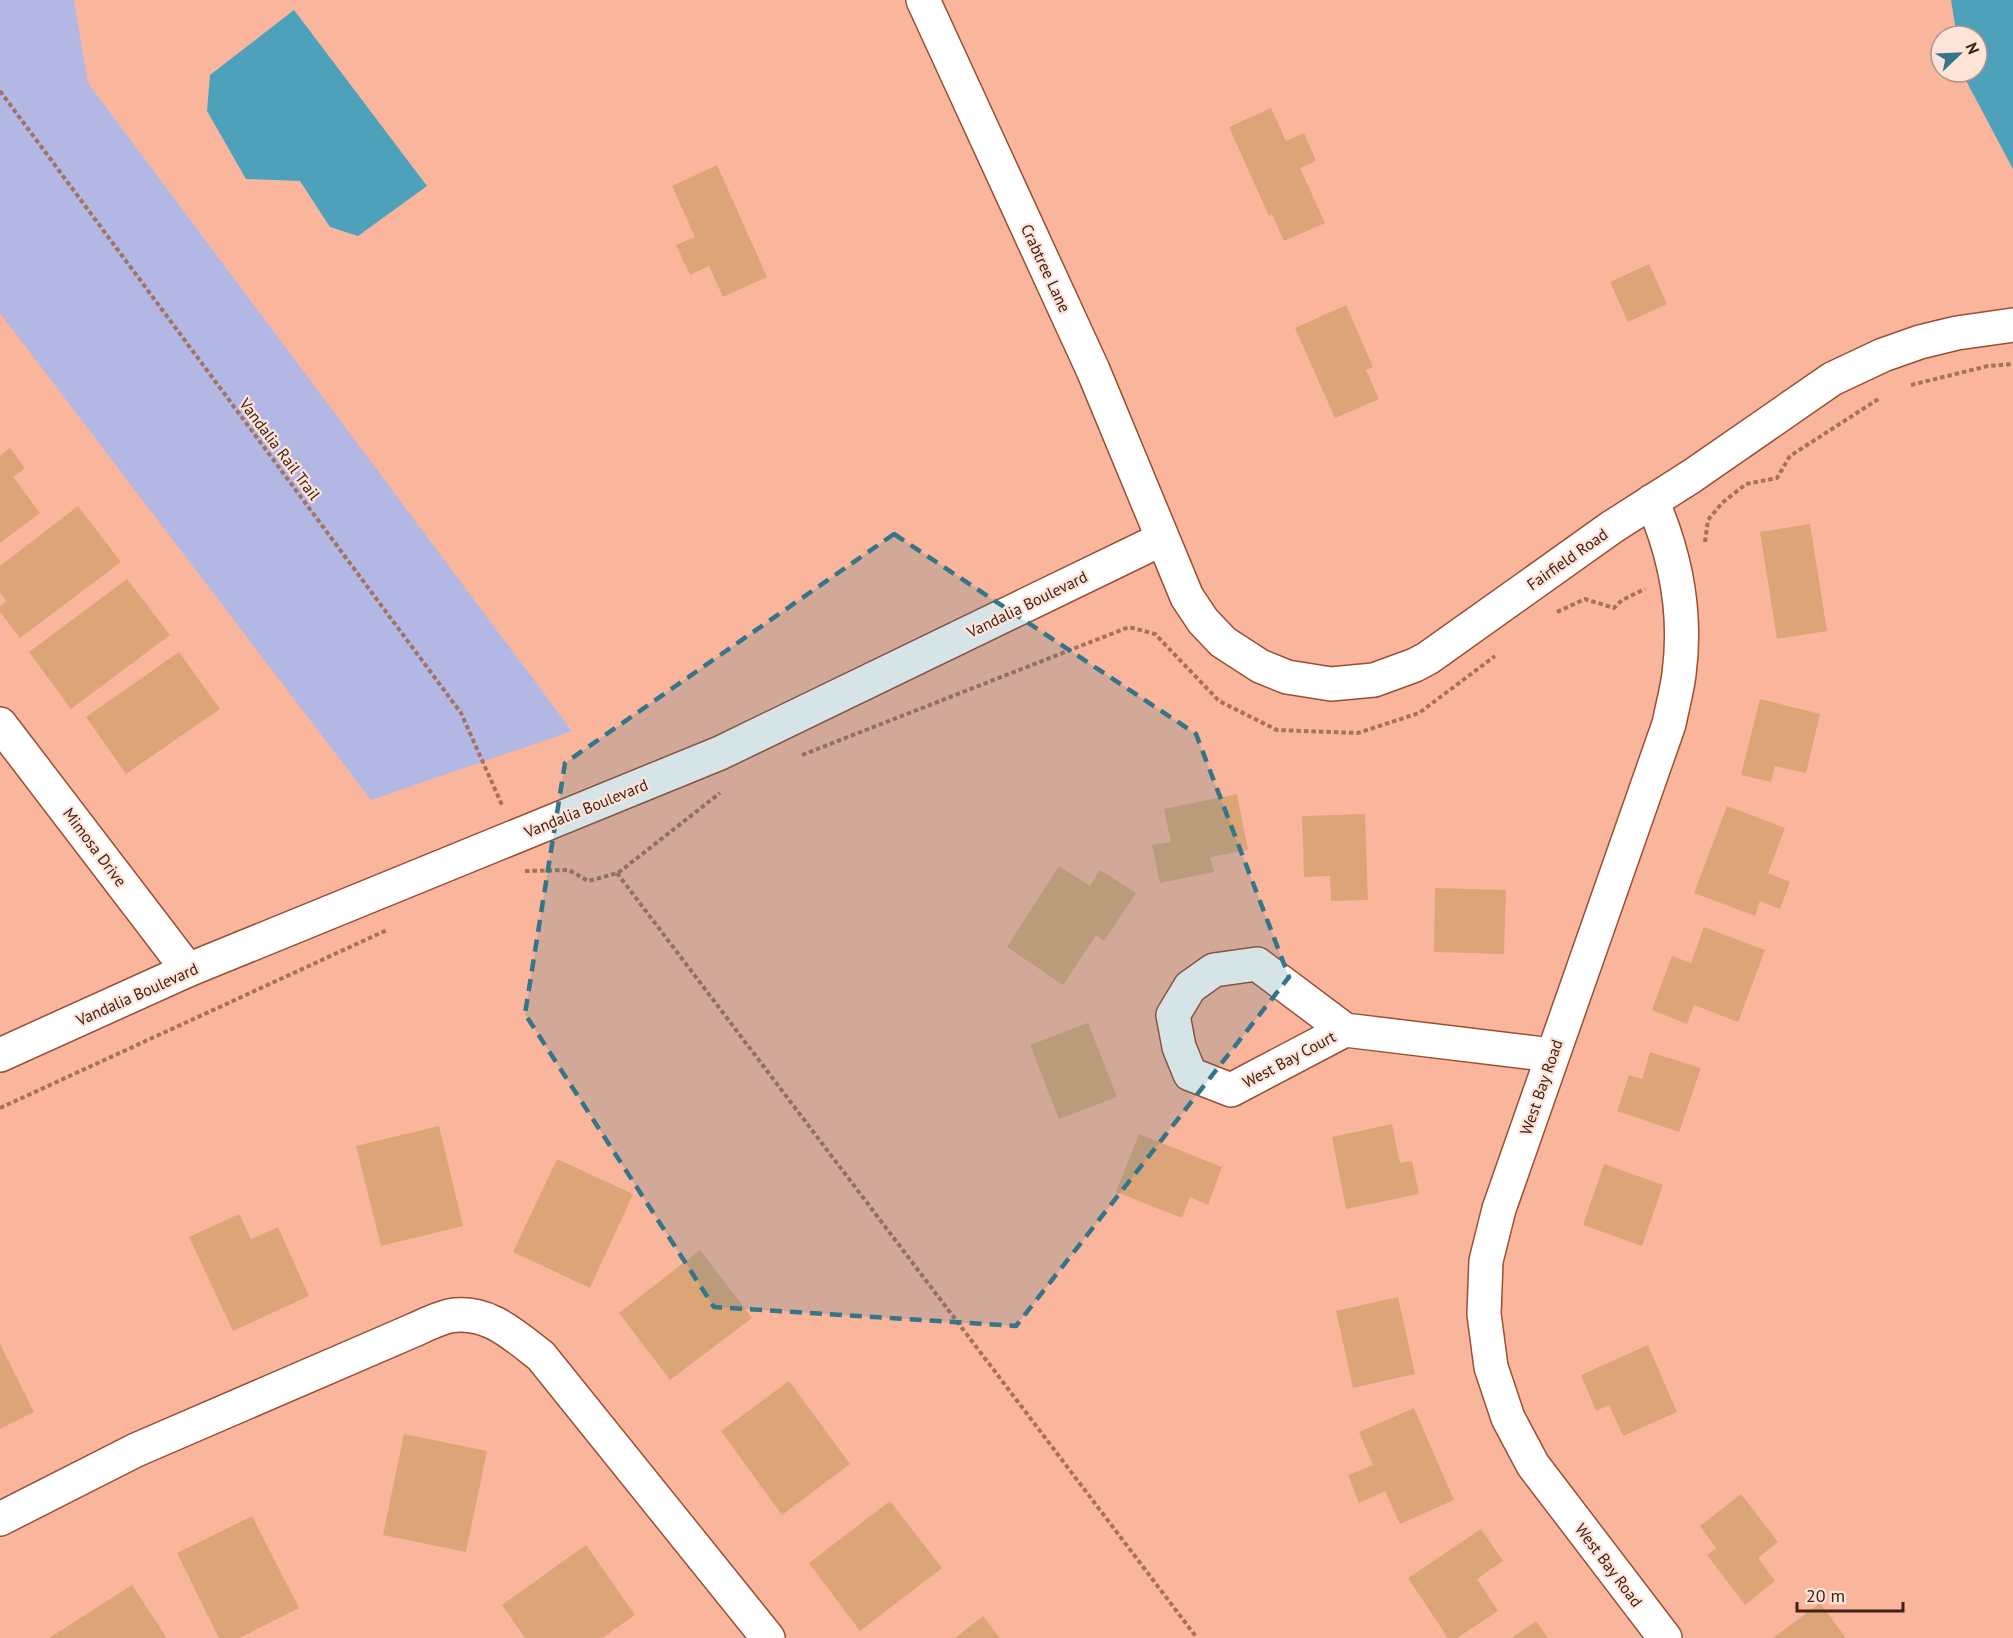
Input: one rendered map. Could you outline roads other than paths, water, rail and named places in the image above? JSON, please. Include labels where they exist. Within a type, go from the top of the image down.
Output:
[{"type":"street","name":"Crabtree Lane","points":[[923,0],[1093,370],[1162,539]]},
{"type":"street","name":"Fairfield Road","points":[[1162,539],[1187,597],[1203,621],[1223,642],[1260,666],[1287,677],[1330,684],[1374,680],[1415,665],[1612,527],[1832,380],[1862,364],[1920,342],[1957,333],[2013,325]]},
{"type":"street","name":"West Bay Road","points":[[1652,501],[1662,525],[1676,574],[1682,624],[1679,675],[1669,724],[1498,1209],[1486,1261],[1484,1314],[1491,1367],[1508,1418],[1533,1465],[1665,1638]]},
{"type":"street","name":"Vandalia Boulevard","points":[[0,1055],[188,970],[720,753],[1162,539]]},
{"type":"street","name":"Mimosa Drive","points":[[0,724],[188,970]]},
{"type":"street","name":"West Bay Court","points":[[1346,1030],[1231,1090],[1190,1074],[1179,1047],[1173,1015],[1190,987],[1214,970],[1257,964],[1346,1030],[1552,1055]]},
{"type":"street","points":[[0,1518],[136,1450],[414,1329],[450,1316],[474,1316],[501,1325],[541,1356],[768,1638]]}]
